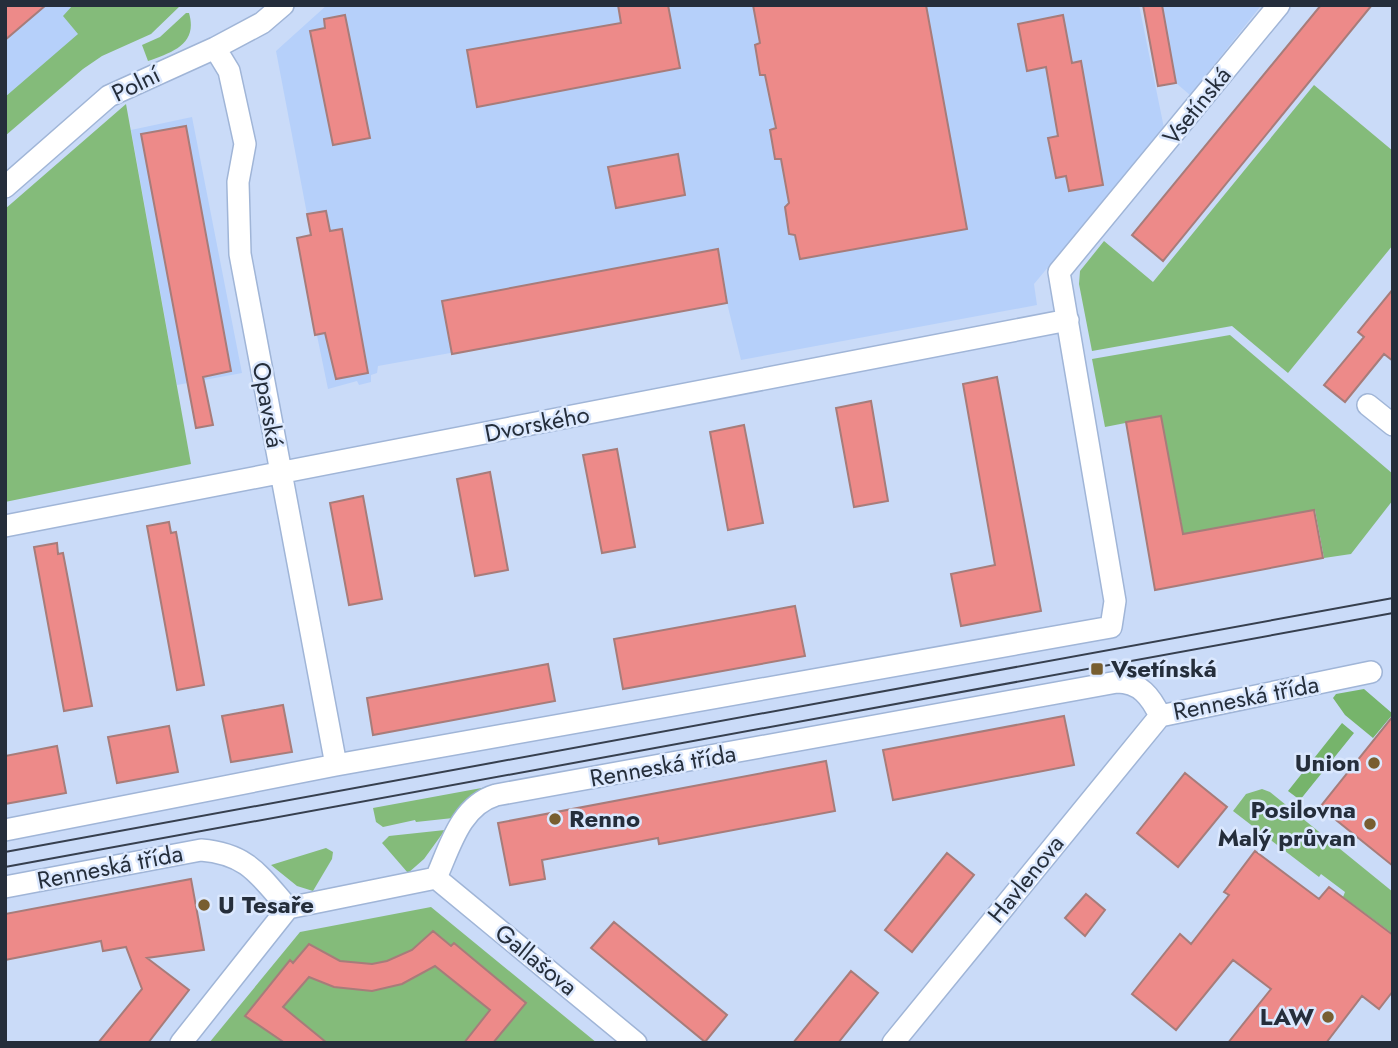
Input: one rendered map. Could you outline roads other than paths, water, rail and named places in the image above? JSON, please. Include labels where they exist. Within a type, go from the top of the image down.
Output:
[{"type":"street","name":"Polní","points":[[5,187],[109,96],[215,48],[262,23],[283,5]]},
{"type":"street","name":"Vsetínská","points":[[336,765],[1111,627],[1115,601],[1059,272],[1279,5]]},
{"type":"street","name":"Opavská","points":[[215,48],[229,71],[245,144],[238,182],[240,254],[336,765]]},
{"type":"street","name":"Dvorského","points":[[5,526],[1068,320]]},
{"type":"street","points":[[1368,405],[1393,425]]},
{"type":"street","name":"Renneská třída","points":[[436,878],[468,811],[496,795],[1117,682],[1135,685],[1142,690],[1160,716],[1371,672]]},
{"type":"street","name":"Havlenova","points":[[893,1043],[1160,716]]},
{"type":"street","points":[[5,830],[336,765]]},
{"type":"street","name":"Renneská třída","points":[[5,887],[201,850],[225,852],[250,864],[288,908]]},
{"type":"street","points":[[181,1043],[288,908],[436,878]]},
{"type":"street","name":"Gallašova","points":[[436,878],[636,1043]]},
{"type":"tram line","points":[[5,852],[1393,598]]},
{"type":"tram line","points":[[5,867],[1393,613]]},
{"type":"place","name":"Vsetínská","points":[[1097,669]]},
{"type":"place","name":"Union","points":[[1374,763]]},
{"type":"place","name":"Renno","points":[[555,819]]},
{"type":"place","name":"Posilovna Malý průvan","points":[[1370,824]]},
{"type":"place","name":"U Tesaře","points":[[204,905]]},
{"type":"place","name":"LAW","points":[[1328,1017]]}]
